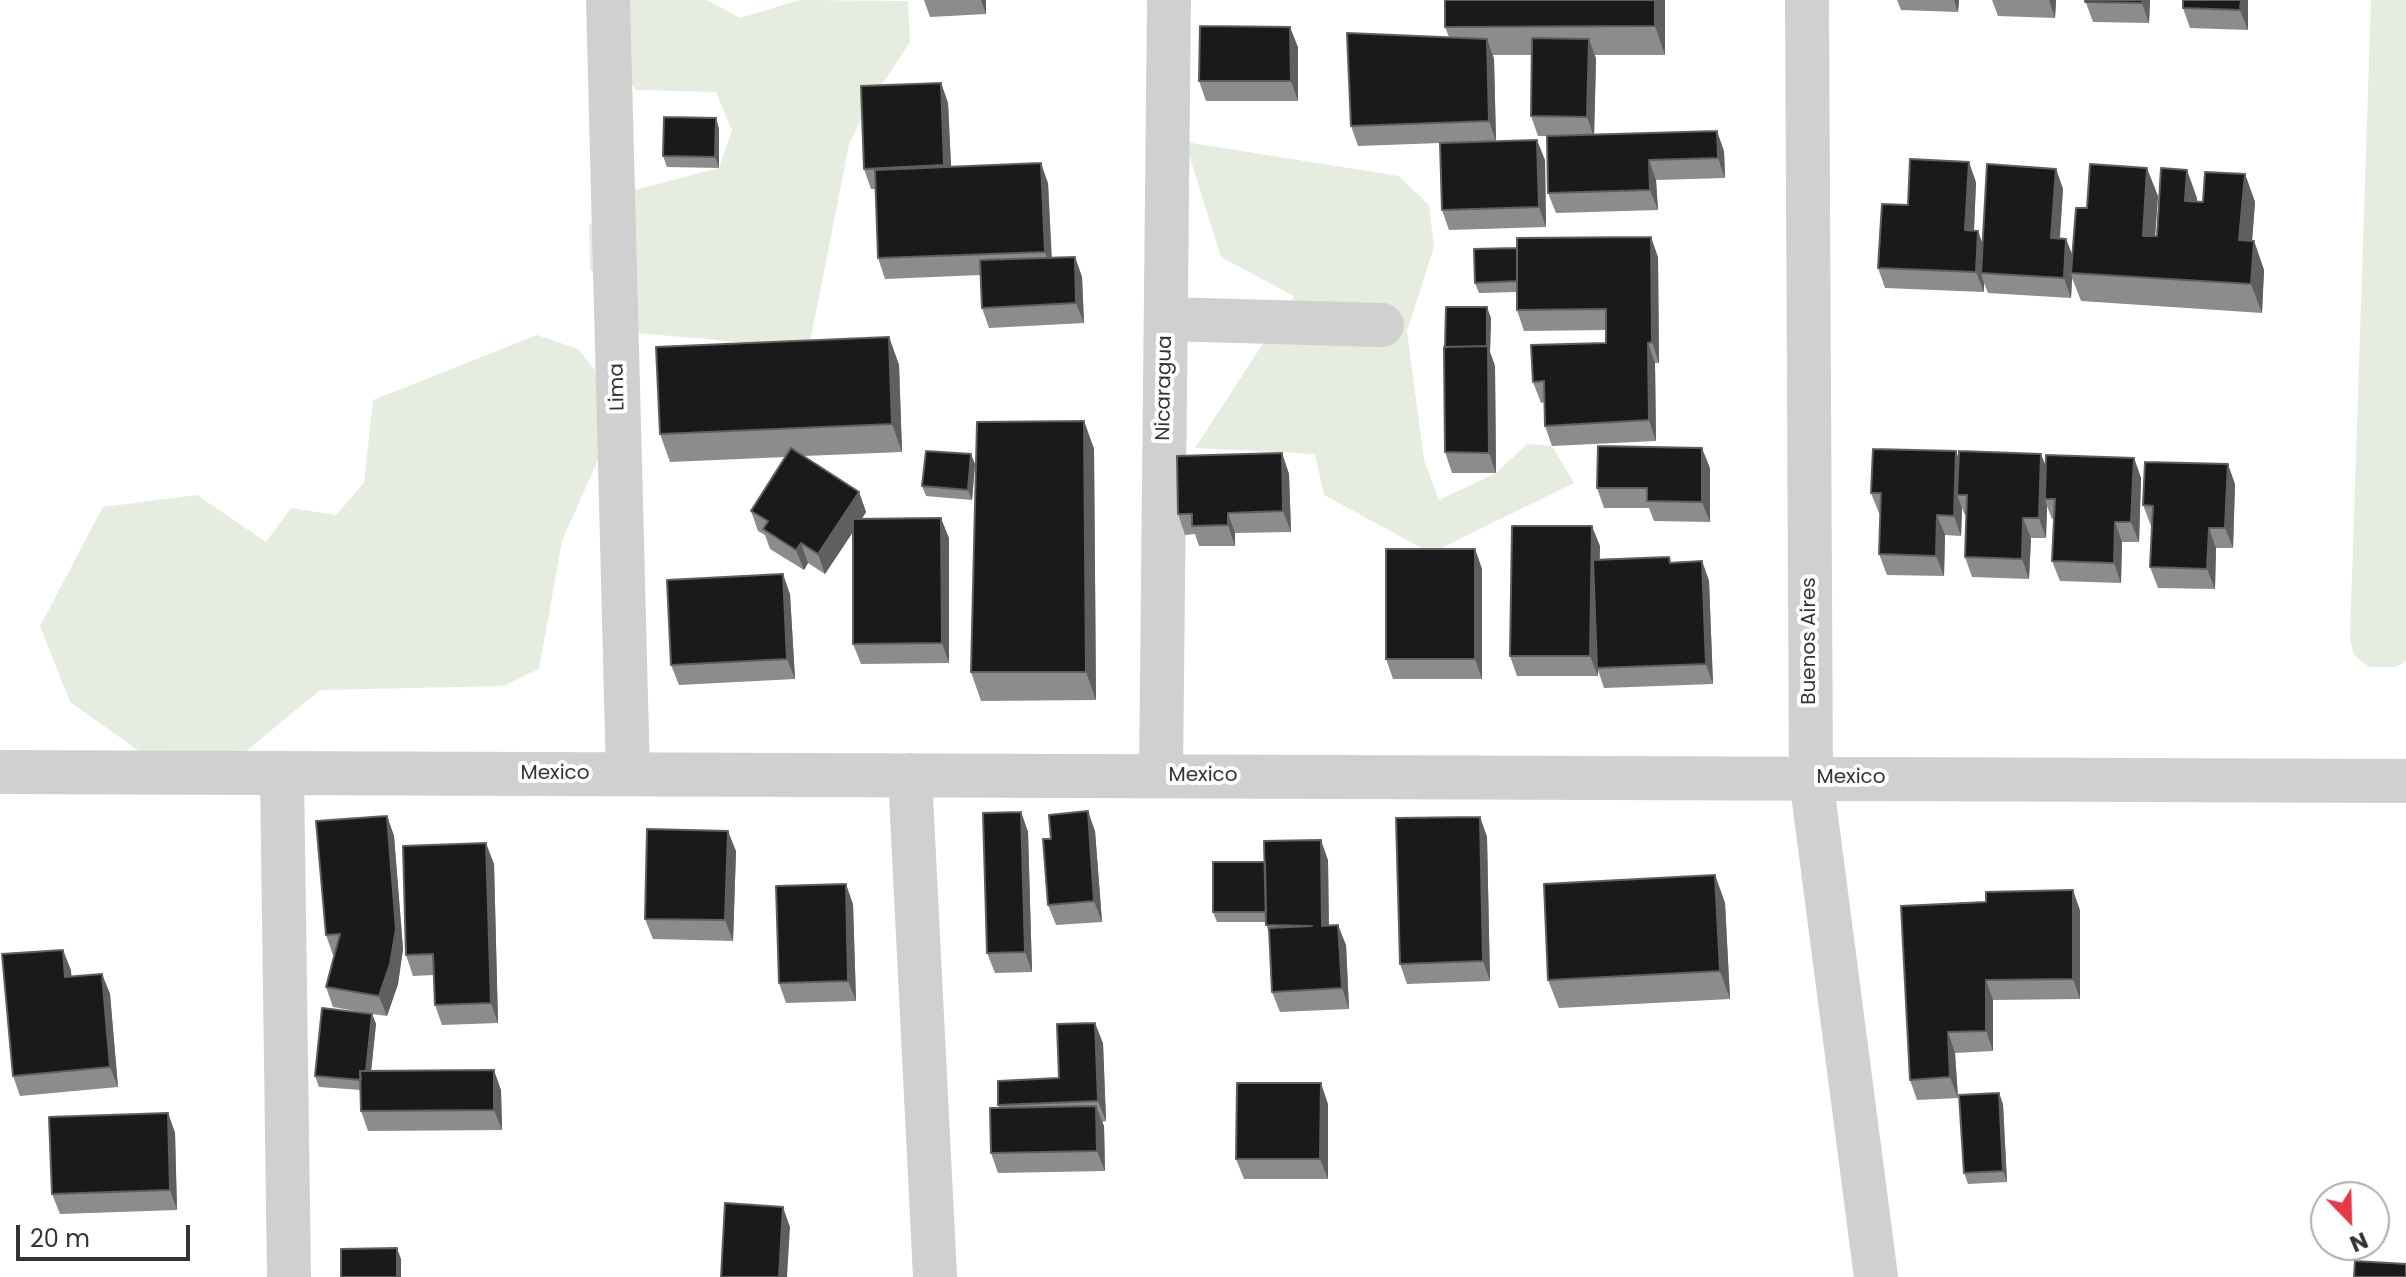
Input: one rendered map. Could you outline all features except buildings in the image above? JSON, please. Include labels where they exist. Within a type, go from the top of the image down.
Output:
[{"type":"street","name":"Lima","points":[[608,0],[628,774]]},
{"type":"street","name":"Nicaragua","points":[[1161,776],[1169,0]]},
{"type":"street","name":"Buenos Aires","points":[[1807,0],[1811,778],[1876,1277]]},
{"type":"street","points":[[1166,319],[1382,325]]},
{"type":"street","name":"Mexico","points":[[0,772],[2406,781]]},
{"type":"street","points":[[282,773],[289,1277]]},
{"type":"street","points":[[910,775],[935,1277]]},
{"type":"shaded area","points":[[592,0],[707,0],[740,18],[800,0],[908,1],[910,42],[868,106],[849,144],[809,348],[637,333],[590,269],[589,225],[623,193],[719,168],[732,130],[716,92],[636,90],[588,27]]},
{"type":"shaded area","points":[[2371,0],[2406,0],[2406,661],[2396,667],[2370,667],[2362,662],[2353,653],[2350,637]]},
{"type":"shaded area","points":[[1185,142],[1399,176],[1429,205],[1434,247],[1407,331],[1424,460],[1439,500],[1496,473],[1527,444],[1552,446],[1574,483],[1431,553],[1324,495],[1315,454],[1195,448],[1294,296],[1221,257]]},
{"type":"shaded area","points":[[537,335],[578,349],[606,384],[614,424],[562,541],[539,669],[504,686],[320,690],[228,766],[139,751],[70,702],[40,626],[103,507],[197,495],[266,542],[291,508],[336,515],[364,483],[373,400]]}]
